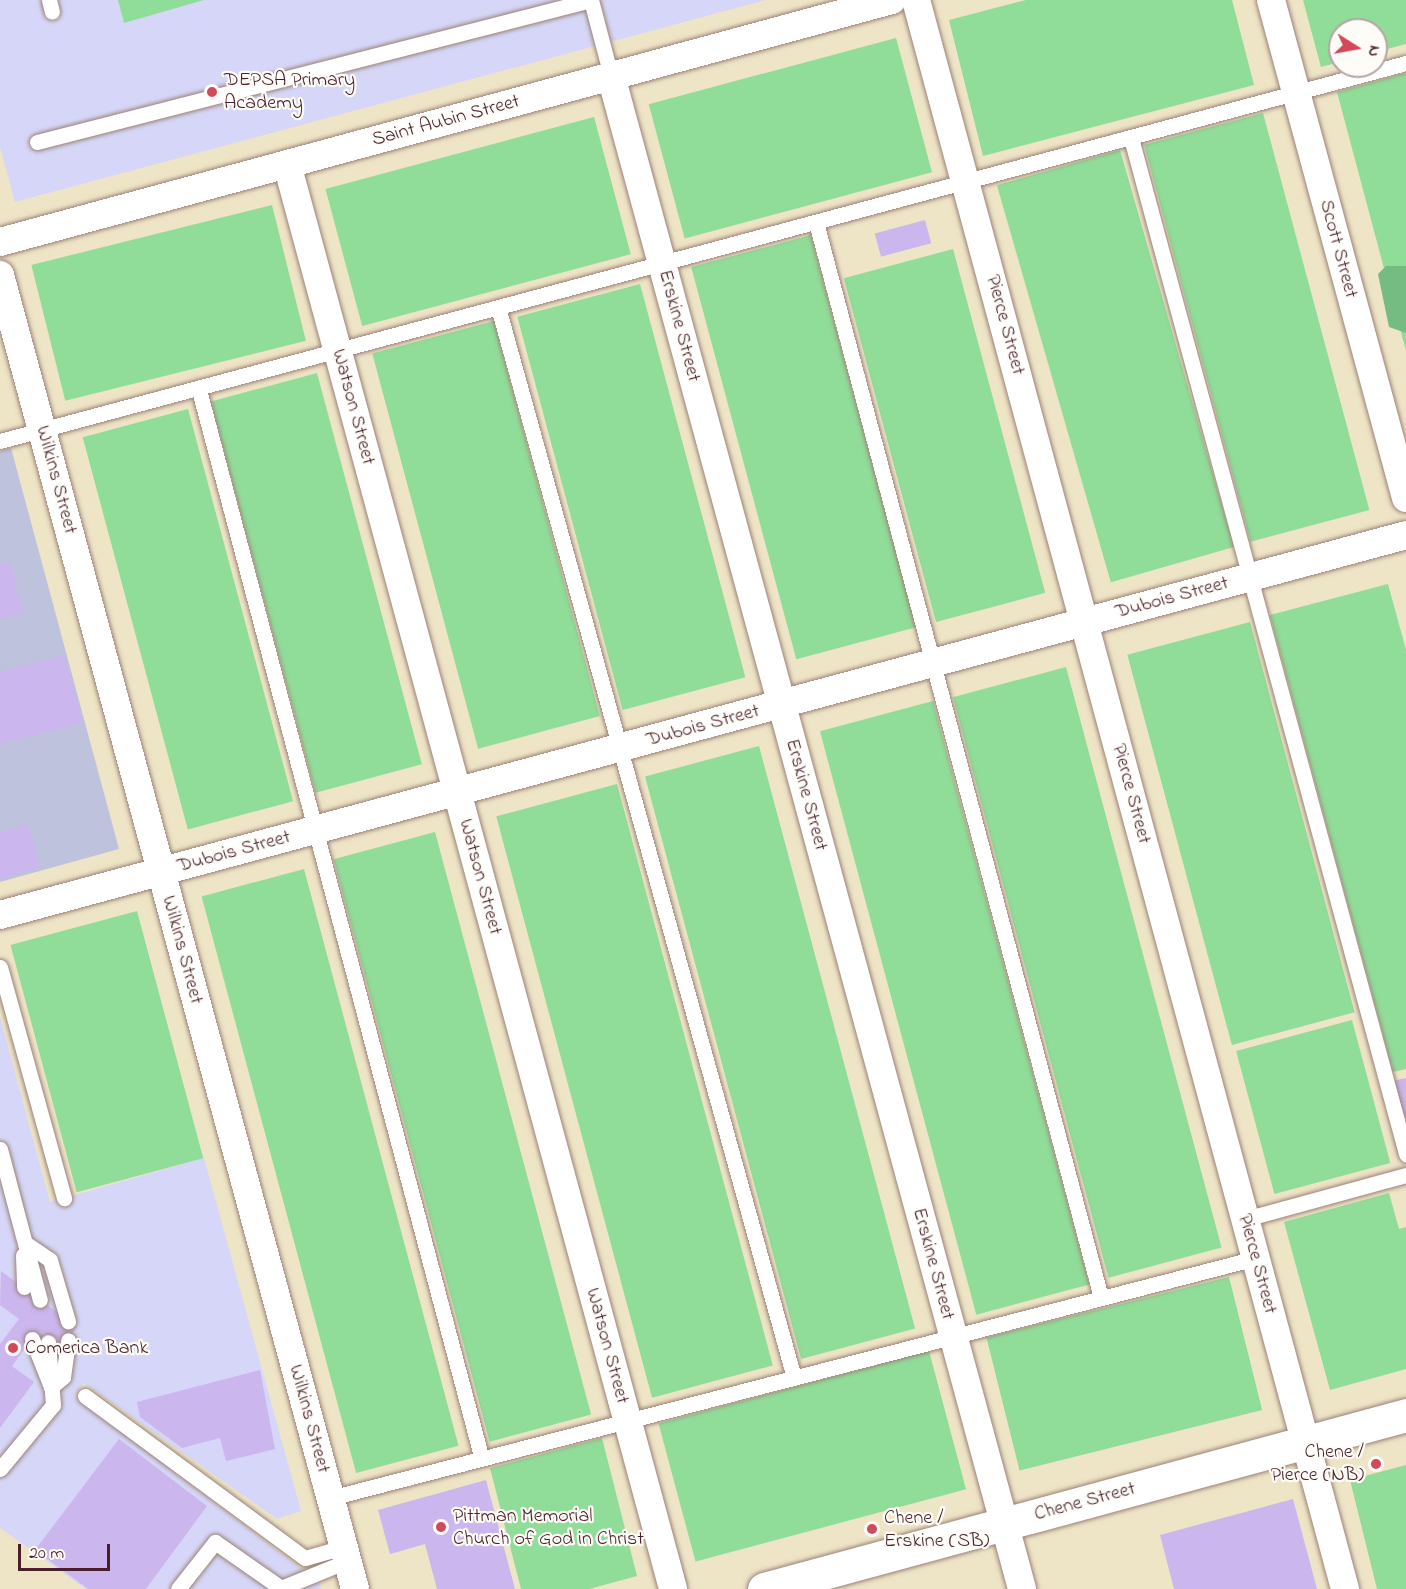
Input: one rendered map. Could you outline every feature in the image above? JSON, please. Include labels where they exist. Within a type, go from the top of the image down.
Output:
[{"type":"street","name":"Saint Aubin Street","points":[[0,242],[892,0]]},
{"type":"street","name":"Pierce Street","points":[[916,0],[1345,1589]]},
{"type":"street","name":"Scott Street","points":[[1271,0],[1406,498]]},
{"type":"street","name":"Erskine Street","points":[[611,76],[1022,1589]]},
{"type":"street","name":"Watson Street","points":[[287,164],[673,1589]]},
{"type":"street","name":"Wilkins Street","points":[[0,275],[355,1589]]},
{"type":"street","name":"Dubois Street","points":[[0,915],[1406,535]]},
{"type":"street","name":"Chene Street","points":[[764,1589],[1406,1415]]},
{"type":"lane","name":"Erskine Street","points":[[591,0],[611,76]]},
{"type":"lane","points":[[38,142],[591,0]]},
{"type":"lane","points":[[0,441],[199,390],[966,179],[1131,138],[1406,63]]},
{"type":"lane","points":[[1131,138],[1406,1154]]},
{"type":"lane","points":[[816,222],[937,662],[1101,1298]]},
{"type":"lane","points":[[498,307],[624,747],[794,1378]]},
{"type":"lane","points":[[199,390],[482,1456]]},
{"type":"lane","points":[[0,967],[64,1198]]},
{"type":"lane","points":[[0,1149],[40,1300]]},
{"type":"lane","points":[[1245,1219],[1406,1175]]},
{"type":"lane","points":[[24,1287],[26,1244]]},
{"type":"lane","points":[[26,1244],[50,1260],[68,1321]]},
{"type":"lane","points":[[330,1498],[482,1456],[628,1423],[953,1335],[1256,1258]]},
{"type":"lane","points":[[32,1339],[51,1387]]},
{"type":"lane","points":[[51,1387],[63,1377],[68,1340]]},
{"type":"lane","points":[[0,1469],[53,1405],[48,1342]]},
{"type":"lane","points":[[85,1396],[305,1558],[346,1554]]},
{"type":"lane","points":[[178,1589],[215,1542],[281,1588],[346,1554]]},
{"type":"shaded area","name":"DEPSA Primary Academy","points":[[0,0],[766,0],[15,202],[0,147]]},
{"type":"shaded area","points":[[11,448],[119,849],[0,882],[0,451]]},
{"type":"shaded area","points":[[0,1017],[50,1202],[204,1158],[301,1511],[277,1519],[84,1383],[74,1396],[319,1582],[321,1589],[86,1589],[0,1528]]},
{"type":"green space","points":[[118,0],[204,0],[124,23]]},
{"type":"green space","points":[[1026,0],[1232,0],[1254,85],[983,156],[949,20]]},
{"type":"green space","points":[[1303,0],[1406,0],[1406,44],[1388,49],[1388,18],[1328,18],[1328,65],[1321,67]]},
{"type":"green space","points":[[896,38],[932,172],[685,239],[649,104]]},
{"type":"green space","points":[[1406,73],[1406,351],[1337,92]]},
{"type":"green space","points":[[1263,113],[1369,510],[1251,542],[1144,145]]},
{"type":"green space","points":[[594,117],[631,254],[362,326],[325,189]]},
{"type":"green space","points":[[1120,150],[1234,547],[1111,582],[997,185]]},
{"type":"green space","points":[[272,205],[306,341],[65,401],[31,265]]},
{"type":"green space","points":[[811,235],[916,627],[796,659],[691,267]]},
{"type":"green space","points":[[953,249],[1045,593],[936,622],[844,278]]},
{"type":"green space","points":[[1386,266],[1406,266],[1406,333],[1389,327],[1378,274]]},
{"type":"green space","points":[[640,284],[745,677],[623,710],[517,317]]},
{"type":"green space","points":[[494,321],[600,716],[478,749],[372,354]]},
{"type":"green space","points":[[317,373],[422,764],[316,793],[211,401]]},
{"type":"green space","points":[[188,409],[293,801],[188,829],[83,437]]},
{"type":"green space","points":[[1388,584],[1406,650],[1406,1069],[1393,1072],[1270,615]]},
{"type":"green space","points":[[1250,622],[1355,1012],[1232,1045],[1127,655]]},
{"type":"green space","points":[[1066,667],[1222,1248],[1109,1278],[953,697]]},
{"type":"green space","points":[[933,701],[1089,1284],[976,1315],[820,731]]},
{"type":"green space","points":[[759,746],[915,1328],[801,1359],[645,777]]},
{"type":"green space","points":[[617,784],[773,1365],[652,1398],[496,816]]},
{"type":"green space","points":[[435,832],[591,1414],[490,1442],[334,859]]},
{"type":"green space","points":[[304,869],[459,1446],[356,1473],[202,896]]},
{"type":"green space","points":[[137,911],[203,1158],[77,1192],[10,945]]},
{"type":"green space","points":[[1352,1020],[1390,1163],[1274,1194],[1236,1051]]},
{"type":"green space","points":[[1389,1193],[1399,1229],[1406,1227],[1406,1369],[1330,1390],[1284,1222]]},
{"type":"green space","points":[[1229,1277],[1262,1410],[1020,1470],[986,1337]]},
{"type":"green space","points":[[929,1351],[966,1489],[696,1562],[659,1423]]},
{"type":"green space","points":[[602,1438],[637,1576],[589,1589],[521,1589],[490,1468]]},
{"type":"green space","points":[[1406,1465],[1406,1589],[1377,1589],[1350,1480]]},
{"type":"building","points":[[925,220],[931,243],[881,257],[875,233]]},
{"type":"building","points":[[10,562],[23,613],[0,619],[0,564]]},
{"type":"building","points":[[64,655],[83,723],[0,744],[0,672]]},
{"type":"building","points":[[28,824],[40,867],[0,879],[0,832]]},
{"type":"building","points":[[1406,1078],[1406,1117],[1402,1119],[1392,1081]]},
{"type":"building","name":"Comerica Bank","points":[[1,1271],[77,1327],[60,1351],[36,1333],[12,1366],[34,1382],[0,1428],[0,1344],[19,1319],[0,1305]]},
{"type":"building","points":[[260,1370],[275,1449],[226,1461],[220,1438],[182,1448],[140,1417],[137,1402]]},
{"type":"building","points":[[119,1439],[207,1506],[146,1589],[88,1589],[35,1550]]},
{"type":"building","name":"Pittman Memorial Church of God in Christ","points":[[486,1480],[515,1589],[437,1589],[425,1544],[390,1554],[378,1510]]},
{"type":"building","points":[[1293,1499],[1317,1589],[1174,1589],[1160,1535]]},
{"type":"place","name":"DEPSA Primary Academy","points":[[212,92]]},
{"type":"place","name":"Comerica Bank","points":[[13,1348]]},
{"type":"place","name":"Chene / Pierce (NB)","points":[[1376,1464]]},
{"type":"place","name":"Pittman Memorial Church of God in Christ","points":[[441,1527]]},
{"type":"place","name":"Chene / Erskine (SB)","points":[[872,1529]]}]
